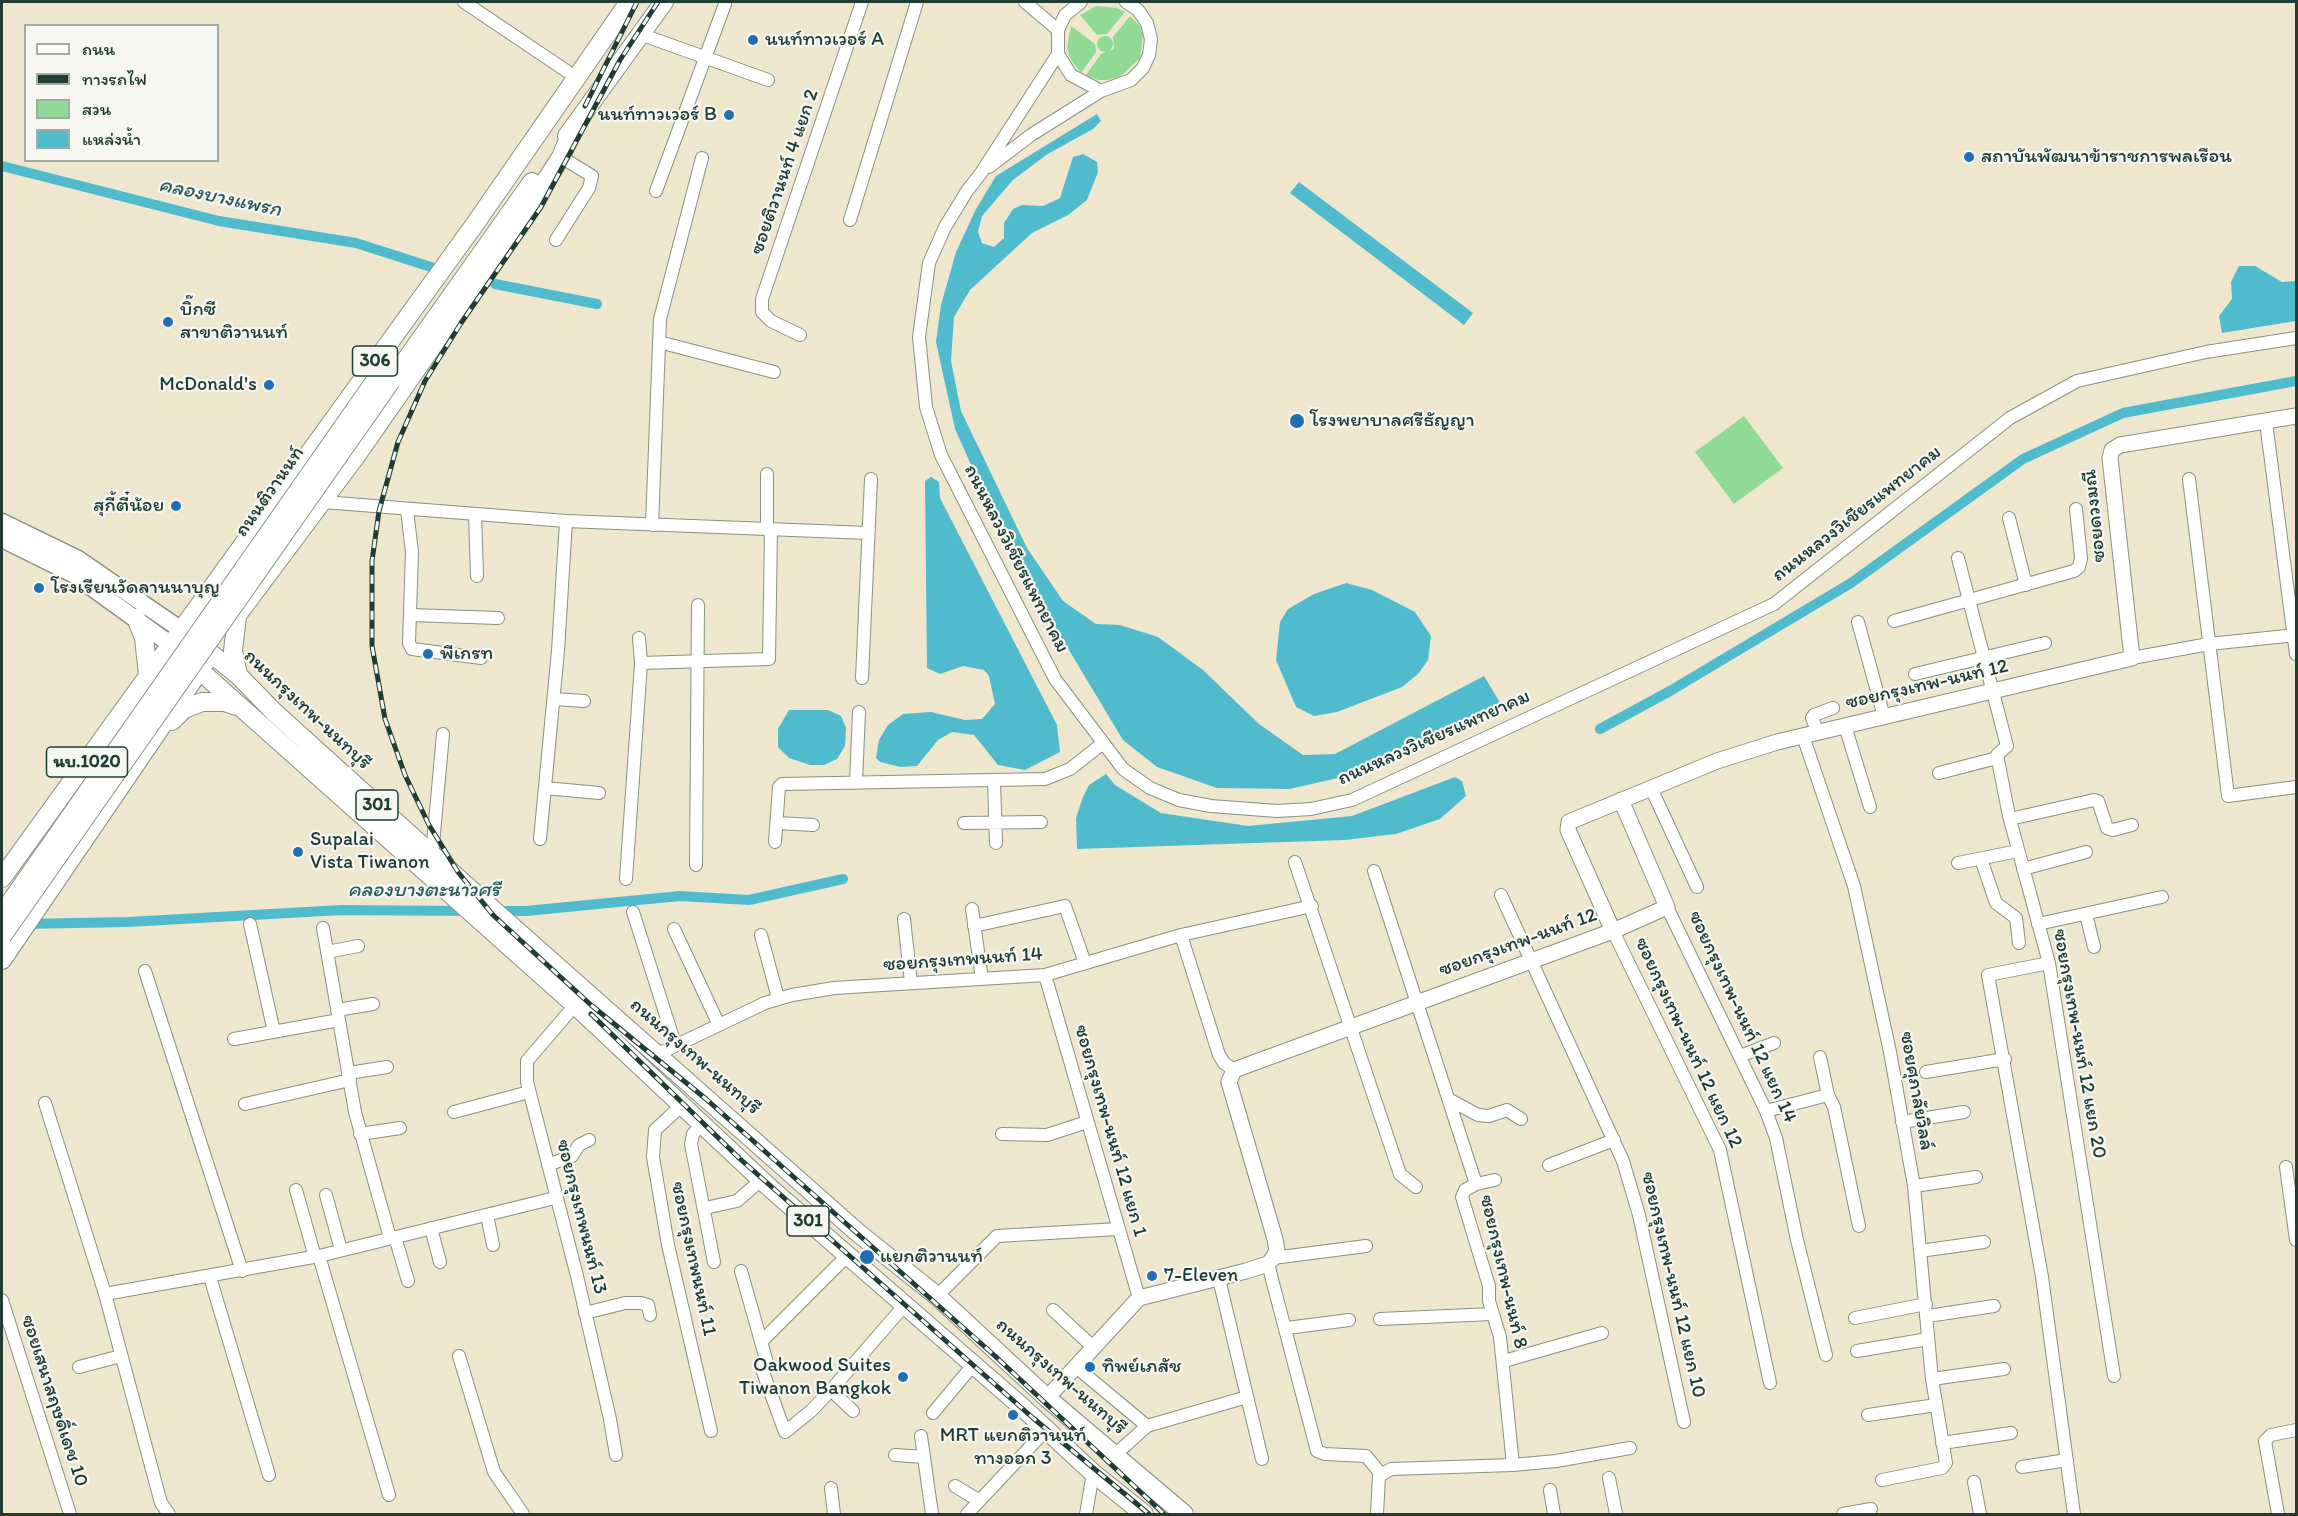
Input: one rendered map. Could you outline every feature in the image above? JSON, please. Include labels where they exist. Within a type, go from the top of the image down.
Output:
[{"type":"main road","name":"ถนนติวานนท์","points":[[2,914],[385,378],[664,2]]},
{"type":"main road","name":"ถนนติวานนท์","points":[[175,637],[475,224],[573,84],[626,3]]},
{"type":"main road","name":"ถนนติวานนท์","points":[[2,936],[385,378],[515,184],[573,84]]},
{"type":"main road","name":"ถนนติวานนท์","points":[[200,670],[322,502],[525,213],[561,157],[574,126]]},
{"type":"main road","points":[[2,522],[78,559],[175,637]]},
{"type":"main road","points":[[2,539],[73,574],[136,618],[175,637]]},
{"type":"main road","points":[[208,591],[206,610],[213,619],[225,621],[237,616]]},
{"type":"main road","points":[[237,616],[232,642],[238,675]]},
{"type":"main road","points":[[136,618],[144,639],[144,682],[155,681],[168,684],[174,696],[170,716]]},
{"type":"main road","name":"ถนนกรุงเทพ-นนทบุรี","points":[[175,637],[211,653],[238,675],[431,861],[460,903],[575,1005],[761,1180],[1093,1473],[1139,1510]]},
{"type":"main road","name":"ถนนกรุงเทพ-นนทบุรี","points":[[175,637],[200,670],[244,709],[481,899],[857,1232],[937,1296],[1047,1398],[1116,1454],[1184,1515]]},
{"type":"main road","name":"นบ.1020","points":[[2,878],[175,637]]},
{"type":"main road","name":"นบ.1020","points":[[2,960],[158,735],[200,670]]},
{"type":"main road","points":[[158,735],[184,709],[193,705],[213,701],[244,709]]},
{"type":"main road","points":[[1139,1510],[1151,1484]]},
{"type":"street","points":[[464,2],[573,84]]},
{"type":"street","name":"ซอยติวานนท์ 4 แยก 2","points":[[800,335],[771,321],[762,312],[762,299],[862,2]]},
{"type":"street","points":[[850,220],[917,2]]},
{"type":"street","points":[[1025,2],[1058,30]]},
{"type":"street","points":[[1076,2],[1065,15],[1058,30],[1058,54],[1071,75],[1101,90]]},
{"type":"street","name":"ถนนหลวงวิเชียรแพทยาคม","points":[[981,174],[1031,135],[1101,90],[1131,80],[1143,68],[1149,55],[1151,39],[1147,23],[1138,10],[1126,2]]},
{"type":"street","points":[[656,192],[725,4]]},
{"type":"street","points":[[640,34],[768,80]]},
{"type":"street","name":"ถนนหลวงวิเชียรแพทยาคม","points":[[1058,54],[981,174],[967,191],[945,227],[929,263],[919,337],[926,407],[941,455],[1056,679],[1102,744],[1123,769],[1150,788],[1179,800],[1221,808],[1277,811],[1311,809],[1352,800],[1774,604],[2010,418],[2077,381],[2206,352],[2296,338]]},
{"type":"street","points":[[556,240],[589,188],[592,176],[561,157]]},
{"type":"street","points":[[652,525],[659,342],[663,305],[702,158]]},
{"type":"street","points":[[659,342],[774,372]]},
{"type":"street","name":"ซอยดวงมณี","points":[[2132,658],[2110,458],[2112,450],[2120,445],[2296,416]]},
{"type":"street","points":[[2266,422],[2296,654]]},
{"type":"street","points":[[641,663],[769,659],[767,474]]},
{"type":"street","points":[[862,678],[871,479]]},
{"type":"street","points":[[2189,479],[2228,796],[2296,787]]},
{"type":"street","points":[[322,502],[566,521],[868,533]]},
{"type":"street","points":[[1894,621],[2026,585],[2079,567],[2081,558],[2076,509]]},
{"type":"street","points":[[407,510],[412,552],[410,615],[412,649],[481,658]]},
{"type":"street","points":[[475,514],[477,576]]},
{"type":"street","points":[[2008,518],[2026,585]]},
{"type":"street","points":[[540,839],[554,699],[566,521]]},
{"type":"street","points":[[1958,558],[1992,692]]},
{"type":"street","points":[[696,865],[698,605]]},
{"type":"street","points":[[410,615],[498,618]]},
{"type":"street","points":[[1858,622],[1884,717]]},
{"type":"street","name":"ซอยกรุงเทพ-นนท์ 12","points":[[1234,1070],[1613,931],[1568,830],[1569,822],[1576,817],[1718,760],[1810,734],[2132,658],[2209,644],[2295,635]]},
{"type":"street","points":[[626,879],[641,663],[639,638]]},
{"type":"street","points":[[1915,674],[2045,644]]},
{"type":"street","name":"ซอยกรุงเทพ-นนท์ 12 แยก 20","points":[[1992,692],[2007,746],[1998,753],[1997,758],[2010,819],[2049,963],[2114,1376]]},
{"type":"street","points":[[554,699],[584,701]]},
{"type":"street","points":[[1810,734],[1814,715],[1833,708]]},
{"type":"street","points":[[856,783],[859,712]]},
{"type":"street","points":[[1845,726],[1870,807]]},
{"type":"street","points":[[431,861],[443,734]]},
{"type":"street","name":"ซอยศุภาลัยวิลล์","points":[[1810,734],[1854,886],[1890,1052],[1914,1186],[1932,1379],[1946,1463],[1942,1468],[1882,1480]]},
{"type":"street","points":[[775,842],[778,795],[782,784],[1046,779],[1070,769],[1102,744]]},
{"type":"street","points":[[1939,773],[1997,758]]},
{"type":"street","points":[[994,781],[996,843]]},
{"type":"street","points":[[545,788],[599,792]]},
{"type":"street","points":[[1651,788],[1697,887]]},
{"type":"street","name":"ซอยกรุงเทพ-นนท์ 12 แยก 14","points":[[1621,800],[1667,907],[1766,1111],[1776,1138],[1797,1240],[1826,1355]]},
{"type":"street","points":[[2010,819],[2094,800],[2098,801],[2107,828],[2113,830],[2132,825]]},
{"type":"street","points":[[964,823],[1041,822]]},
{"type":"street","points":[[778,823],[813,825]]},
{"type":"street","points":[[1958,863],[2019,851]]},
{"type":"street","points":[[2023,868],[2086,852]]},
{"type":"street","points":[[1981,859],[1996,903],[2016,918],[2019,943]]},
{"type":"street","points":[[1295,862],[1312,906],[1349,1027],[1400,1174],[1416,1187]]},
{"type":"street","points":[[1374,871],[1476,1184]]},
{"type":"street","name":"ซอยกรุงเทพ-นนท์ 12 แยก 10","points":[[1501,895],[1614,1140],[1639,1215],[1684,1422]]},
{"type":"street","points":[[2038,924],[2162,897]]},
{"type":"street","points":[[974,926],[1065,906],[1085,963]]},
{"type":"street","name":"ซอยกรุงเทพนนท์ 14","points":[[657,1054],[778,998],[834,988],[1045,975],[1181,935],[1312,906]]},
{"type":"street","name":"ซอยกรุงเทพ-นนท์ 12 แยก 14","points":[[1613,931],[1667,907]]},
{"type":"street","points":[[972,909],[982,979]]},
{"type":"street","points":[[633,912],[675,1044]]},
{"type":"street","points":[[2086,914],[2094,947]]},
{"type":"street","points":[[904,918],[911,983]]},
{"type":"street","points":[[250,924],[274,1032]]},
{"type":"street","points":[[323,928],[360,1134],[408,1281]]},
{"type":"street","points":[[674,929],[719,1025]]},
{"type":"street","name":"ซอยกรุงเทพ-นนท์ 12 แยก 12","points":[[1613,931],[1720,1150],[1770,1383]]},
{"type":"street","points":[[761,935],[778,998]]},
{"type":"street","points":[[1181,935],[1219,1055],[1224,1064],[1234,1070],[1229,1082],[1275,1239],[1277,1251],[1271,1261],[1317,1451],[1325,1454],[1366,1456],[1381,1474]]},
{"type":"street","points":[[327,952],[358,946]]},
{"type":"street","points":[[2049,963],[1988,975],[2005,1059],[2042,1277],[2074,1515]]},
{"type":"street","points":[[145,971],[242,1270]]},
{"type":"street","name":"ซอยกรุงเทพ-นนท์ 12 แยก 1","points":[[1045,975],[1139,1298]]},
{"type":"street","points":[[234,1039],[274,1032],[373,1004]]},
{"type":"street","name":"ซอยกรุงเทพนนท์ 13","points":[[575,1005],[527,1061],[529,1092],[585,1313],[610,1419],[616,1455]]},
{"type":"street","points":[[1740,1056],[1774,1043]]},
{"type":"street","points":[[1820,1057],[1828,1095],[1834,1107],[1859,1226]]},
{"type":"street","points":[[1926,1072],[2005,1059]]},
{"type":"street","points":[[245,1104],[387,1067]]},
{"type":"street","points":[[454,1112],[529,1092]]},
{"type":"street","points":[[1766,1111],[1828,1095]]},
{"type":"street","points":[[1450,1100],[1478,1115],[1489,1116],[1507,1110],[1521,1119]]},
{"type":"street","points":[[45,1103],[105,1294],[161,1503],[169,1515]]},
{"type":"street","name":"ซอยกรุงเทพนนท์ 11","points":[[681,1106],[655,1130],[652,1156],[668,1245],[711,1431]]},
{"type":"street","points":[[1902,1122],[1964,1112]]},
{"type":"street","points":[[1002,1134],[1047,1135],[1087,1122]]},
{"type":"street","points":[[702,1124],[693,1134],[691,1144],[714,1262]]},
{"type":"street","points":[[360,1134],[400,1128]]},
{"type":"street","points":[[548,1165],[572,1156],[579,1145],[589,1140]]},
{"type":"street","points":[[1549,1165],[1614,1140]]},
{"type":"street","points":[[2286,1167],[2296,1240]]},
{"type":"street","points":[[1914,1186],[1976,1177]]},
{"type":"street","points":[[705,1208],[737,1201],[761,1180]]},
{"type":"street","name":"ซอยกรุงเทพ-นนท์ 8","points":[[1495,1180],[1476,1184],[1465,1190],[1462,1197],[1489,1286],[1492,1314],[1500,1337],[1513,1465]]},
{"type":"street","points":[[296,1190],[389,1496]]},
{"type":"street","points":[[326,1195],[341,1251]]},
{"type":"street","points":[[105,1294],[317,1257],[555,1198]]},
{"type":"street","points":[[487,1215],[493,1245]]},
{"type":"street","points":[[431,1228],[440,1262]]},
{"type":"street","points":[[937,1296],[997,1236],[1118,1229]]},
{"type":"street","points":[[1920,1251],[1984,1242]]},
{"type":"street","points":[[1047,1398],[1139,1298],[1219,1279],[1271,1261],[1366,1246]]},
{"type":"street","points":[[761,1342],[848,1255]]},
{"type":"street","points":[[741,1271],[766,1359],[763,1372],[785,1432],[811,1411],[831,1390],[904,1306]]},
{"type":"street","points":[[210,1277],[269,1475]]},
{"type":"street","points":[[1219,1279],[1262,1459]]},
{"type":"street","name":"ซอยเสนาสฤษดิ์เดช 10","points":[[2,1300],[70,1515]]},
{"type":"street","points":[[585,1313],[625,1303],[641,1303],[648,1305],[650,1315]]},
{"type":"street","points":[[1855,1318],[1994,1306]]},
{"type":"street","points":[[1053,1310],[1093,1347]]},
{"type":"street","points":[[1380,1319],[1492,1314]]},
{"type":"street","points":[[1287,1328],[1349,1320]]},
{"type":"street","points":[[1504,1361],[1602,1333]]},
{"type":"street","points":[[1857,1351],[1928,1339]]},
{"type":"street","points":[[79,1367],[121,1356]]},
{"type":"street","points":[[459,1356],[494,1472],[523,1515]]},
{"type":"street","points":[[933,1413],[973,1365]]},
{"type":"street","points":[[1076,1367],[1146,1426]]},
{"type":"street","points":[[1932,1379],[2004,1369]]},
{"type":"street","points":[[831,1390],[853,1411]]},
{"type":"street","points":[[1116,1454],[1146,1426],[1247,1397]]},
{"type":"street","points":[[1868,1415],[1936,1405]]},
{"type":"street","points":[[967,1515],[978,1500],[1046,1430]]},
{"type":"street","points":[[2278,1515],[2265,1441],[2271,1435],[2296,1430]]},
{"type":"street","points":[[1942,1443],[2011,1433]]},
{"type":"street","points":[[921,1436],[932,1515]]},
{"type":"street","points":[[1377,1515],[1377,1485],[1381,1474],[1395,1468],[1513,1465],[1556,1461],[1630,1448]]},
{"type":"street","points":[[895,1455],[924,1456]]},
{"type":"street","points":[[2022,1467],[2067,1460]]},
{"type":"street","points":[[1086,1515],[1093,1473]]},
{"type":"street","points":[[1609,1478],[1616,1515]]},
{"type":"street","points":[[1974,1482],[1980,1515]]},
{"type":"street","points":[[955,1486],[978,1500]]},
{"type":"street","points":[[831,1488],[834,1515]]},
{"type":"street","points":[[1550,1490],[1554,1515]]},
{"type":"street","points":[[1843,1515],[1871,1509]]},
{"type":"green space","points":[[1096,6],[1117,8],[1125,12],[1107,34],[1097,35],[1080,15]]},
{"type":"green space","points":[[1130,16],[1140,26],[1143,35],[1140,58],[1121,76],[1109,80],[1098,80],[1086,75],[1101,54],[1114,49],[1113,37]]},
{"type":"green space","points":[[1071,26],[1095,44],[1096,52],[1081,73],[1070,58],[1067,48]]},
{"type":"green space","points":[[1102,36],[1108,36],[1113,44],[1111,50],[1102,52],[1097,47],[1097,41]]},
{"type":"green space","points":[[1744,416],[1783,468],[1734,504],[1695,452]]},
{"type":"water","points":[[1097,114],[1101,121],[1093,129],[1046,155],[1013,180],[982,216],[978,232],[982,243],[994,247],[1004,238],[1004,223],[1013,209],[1022,205],[1043,206],[1060,198],[1073,157],[1083,154],[1097,162],[1098,172],[1087,200],[1068,215],[1032,233],[970,290],[954,317],[951,361],[961,411],[1027,548],[1063,601],[1096,624],[1120,625],[1158,637],[1203,670],[1259,724],[1303,755],[1335,754],[1484,676],[1502,706],[1355,774],[1290,789],[1217,788],[1157,767],[1123,740],[1010,552],[955,429],[936,342],[941,305],[956,252],[976,209],[996,176]]},
{"type":"water","points":[[1299,182],[1473,313],[1464,325],[1290,193]]},
{"type":"water","points":[[2239,266],[2255,266],[2282,282],[2296,281],[2296,321],[2222,333],[2219,316],[2232,299],[2231,282]]},
{"type":"water","points":[[931,477],[939,482],[940,498],[1057,725],[1060,752],[1025,770],[998,765],[974,735],[952,732],[938,740],[917,766],[901,767],[880,762],[876,758],[879,740],[888,725],[903,714],[931,712],[965,720],[982,719],[995,704],[989,676],[984,670],[963,666],[940,674],[927,668],[925,481]]},
{"type":"water","points":[[1346,583],[1372,590],[1415,612],[1431,636],[1428,660],[1418,674],[1402,687],[1337,712],[1314,716],[1296,707],[1276,660],[1280,622],[1288,609],[1314,594]]},
{"type":"water","points":[[789,710],[828,710],[841,716],[846,728],[845,746],[837,759],[824,765],[810,765],[789,758],[778,747],[778,729]]},
{"type":"water","points":[[1106,774],[1115,785],[1161,813],[1248,826],[1352,816],[1455,777],[1462,781],[1466,796],[1440,819],[1396,834],[1345,840],[1077,849],[1076,818],[1083,797],[1089,785]]},
{"type":"waterway","name":"คลองบางแพรก","points":[[2,166],[219,221],[356,243],[431,267]]},
{"type":"waterway","name":"คลองบางแพรก","points":[[495,284],[597,304]]},
{"type":"waterway","points":[[1600,729],[1670,691],[1851,583],[2023,459],[2123,413],[2296,381]]},
{"type":"waterway","name":"คลองบางตะนาวศรี","points":[[493,911],[526,911],[680,896],[749,900],[843,879]]},
{"type":"waterway","name":"คลองบางตะนาวศรี","points":[[23,924],[128,922],[342,910],[469,911]]},
{"type":"railway","points":[[585,106],[637,2]]},
{"type":"railway","points":[[658,2],[620,60],[541,207],[461,323],[425,381],[398,442],[379,511],[372,561],[372,646],[385,719],[405,775],[429,825],[458,872],[493,915],[591,1005],[706,1099],[995,1356],[1164,1514]]},
{"type":"railway","points":[[591,1014],[739,1158],[1033,1418],[1149,1514]]},
{"type":"place","name":"นนท์ทาวเวอร์ A","points":[[753,40]]},
{"type":"place","name":"นนท์ทาวเวอร์ B","points":[[729,115]]},
{"type":"place","name":"สถาบันพัฒนาข้าราชการพลเรือน","points":[[1969,157]]},
{"type":"place","name":"บิ๊กซี สาขาติวานนท์","points":[[168,322]]},
{"type":"place","name":"McDonald's","points":[[269,385]]},
{"type":"place","name":"โรงพยาบาลศรีธัญญา","points":[[1297,421]]},
{"type":"place","name":"สุกี้ตี๋น้อย","points":[[176,506]]},
{"type":"place","name":"โรงเรียนวัดลานนาบุญ","points":[[39,588]]},
{"type":"place","name":"พีเกรท","points":[[428,654]]},
{"type":"place","name":"Supalai Vista Tiwanon","points":[[298,852]]},
{"type":"place","name":"แยกติวานนท์","points":[[867,1257]]},
{"type":"place","name":"7-Eleven","points":[[1152,1276]]},
{"type":"place","name":"ทิพย์เภสัช","points":[[1090,1367]]},
{"type":"place","name":"Oakwood Suites Tiwanon Bangkok","points":[[903,1377]]},
{"type":"place","name":"MRT แยกติวานนท์ ทางออก 3","points":[[1013,1415]]}]
